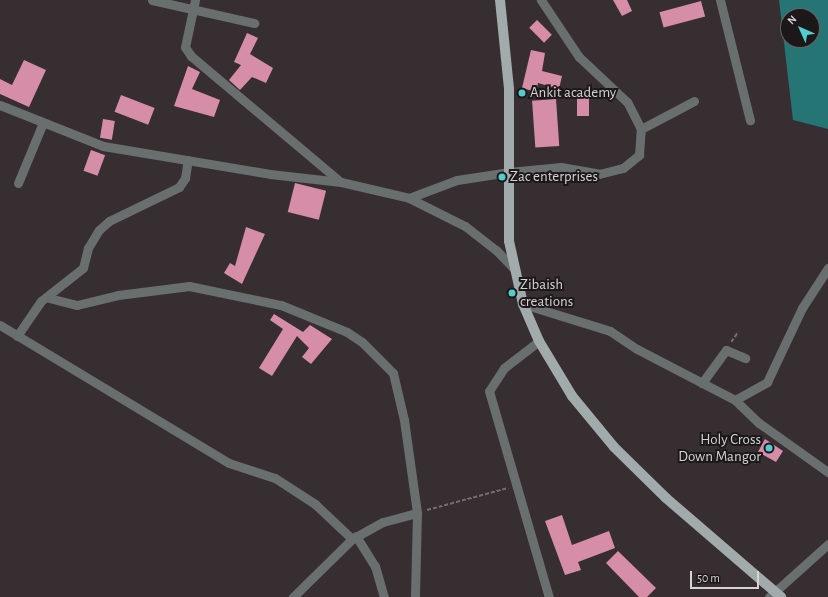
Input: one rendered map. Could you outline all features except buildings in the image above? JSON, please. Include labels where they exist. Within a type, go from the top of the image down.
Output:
[{"type":"main road","points":[[500,0],[509,89],[510,241],[523,304],[539,341],[572,396],[614,447],[666,498],[775,595]]},
{"type":"street","points":[[152,0],[192,11],[254,23]]},
{"type":"street","points":[[195,0],[185,47],[191,56],[326,174],[340,182]]},
{"type":"street","points":[[409,198],[457,180],[510,172],[561,167],[599,174],[623,168],[639,155],[642,129],[627,102],[579,57],[541,0]]},
{"type":"street","points":[[720,0],[750,120]]},
{"type":"street","points":[[642,129],[694,101]]},
{"type":"street","points":[[0,105],[42,125],[103,146],[340,182],[409,198],[465,226],[496,250],[515,270]]},
{"type":"street","points":[[18,183],[42,125]]},
{"type":"street","points":[[17,336],[41,301],[49,298],[83,268],[88,248],[99,230],[109,221],[179,187],[185,178],[188,160]]},
{"type":"street","points":[[735,400],[767,382],[802,308],[828,268]]},
{"type":"street","points":[[49,298],[77,305],[118,295],[189,286],[281,306],[347,332],[392,372],[404,420],[417,513],[415,597]]},
{"type":"street","points":[[523,304],[610,331],[735,400],[759,423],[828,472]]},
{"type":"street","points":[[0,325],[229,463],[293,487],[354,537],[375,566],[384,597]]},
{"type":"street","points":[[539,341],[504,368],[489,391],[518,486],[549,597]]},
{"type":"street","points":[[702,383],[726,350],[745,358]]},
{"type":"street","points":[[293,597],[354,537],[383,522],[417,513]]},
{"type":"street","points":[[775,595],[828,544]]},
{"type":"path","points":[[726,350],[738,332]]},
{"type":"path","points":[[417,513],[518,486]]},
{"type":"water","points":[[779,0],[828,0],[828,129],[793,120],[785,48],[820,48],[820,8],[780,9]]},
{"type":"place","name":"Ankit academy","points":[[522,93]]},
{"type":"place","name":"Zac enterprises","points":[[502,177]]},
{"type":"place","name":"Zibaish creations","points":[[512,293]]},
{"type":"place","name":"Holy Cross Down Mangor","points":[[769,448]]}]
